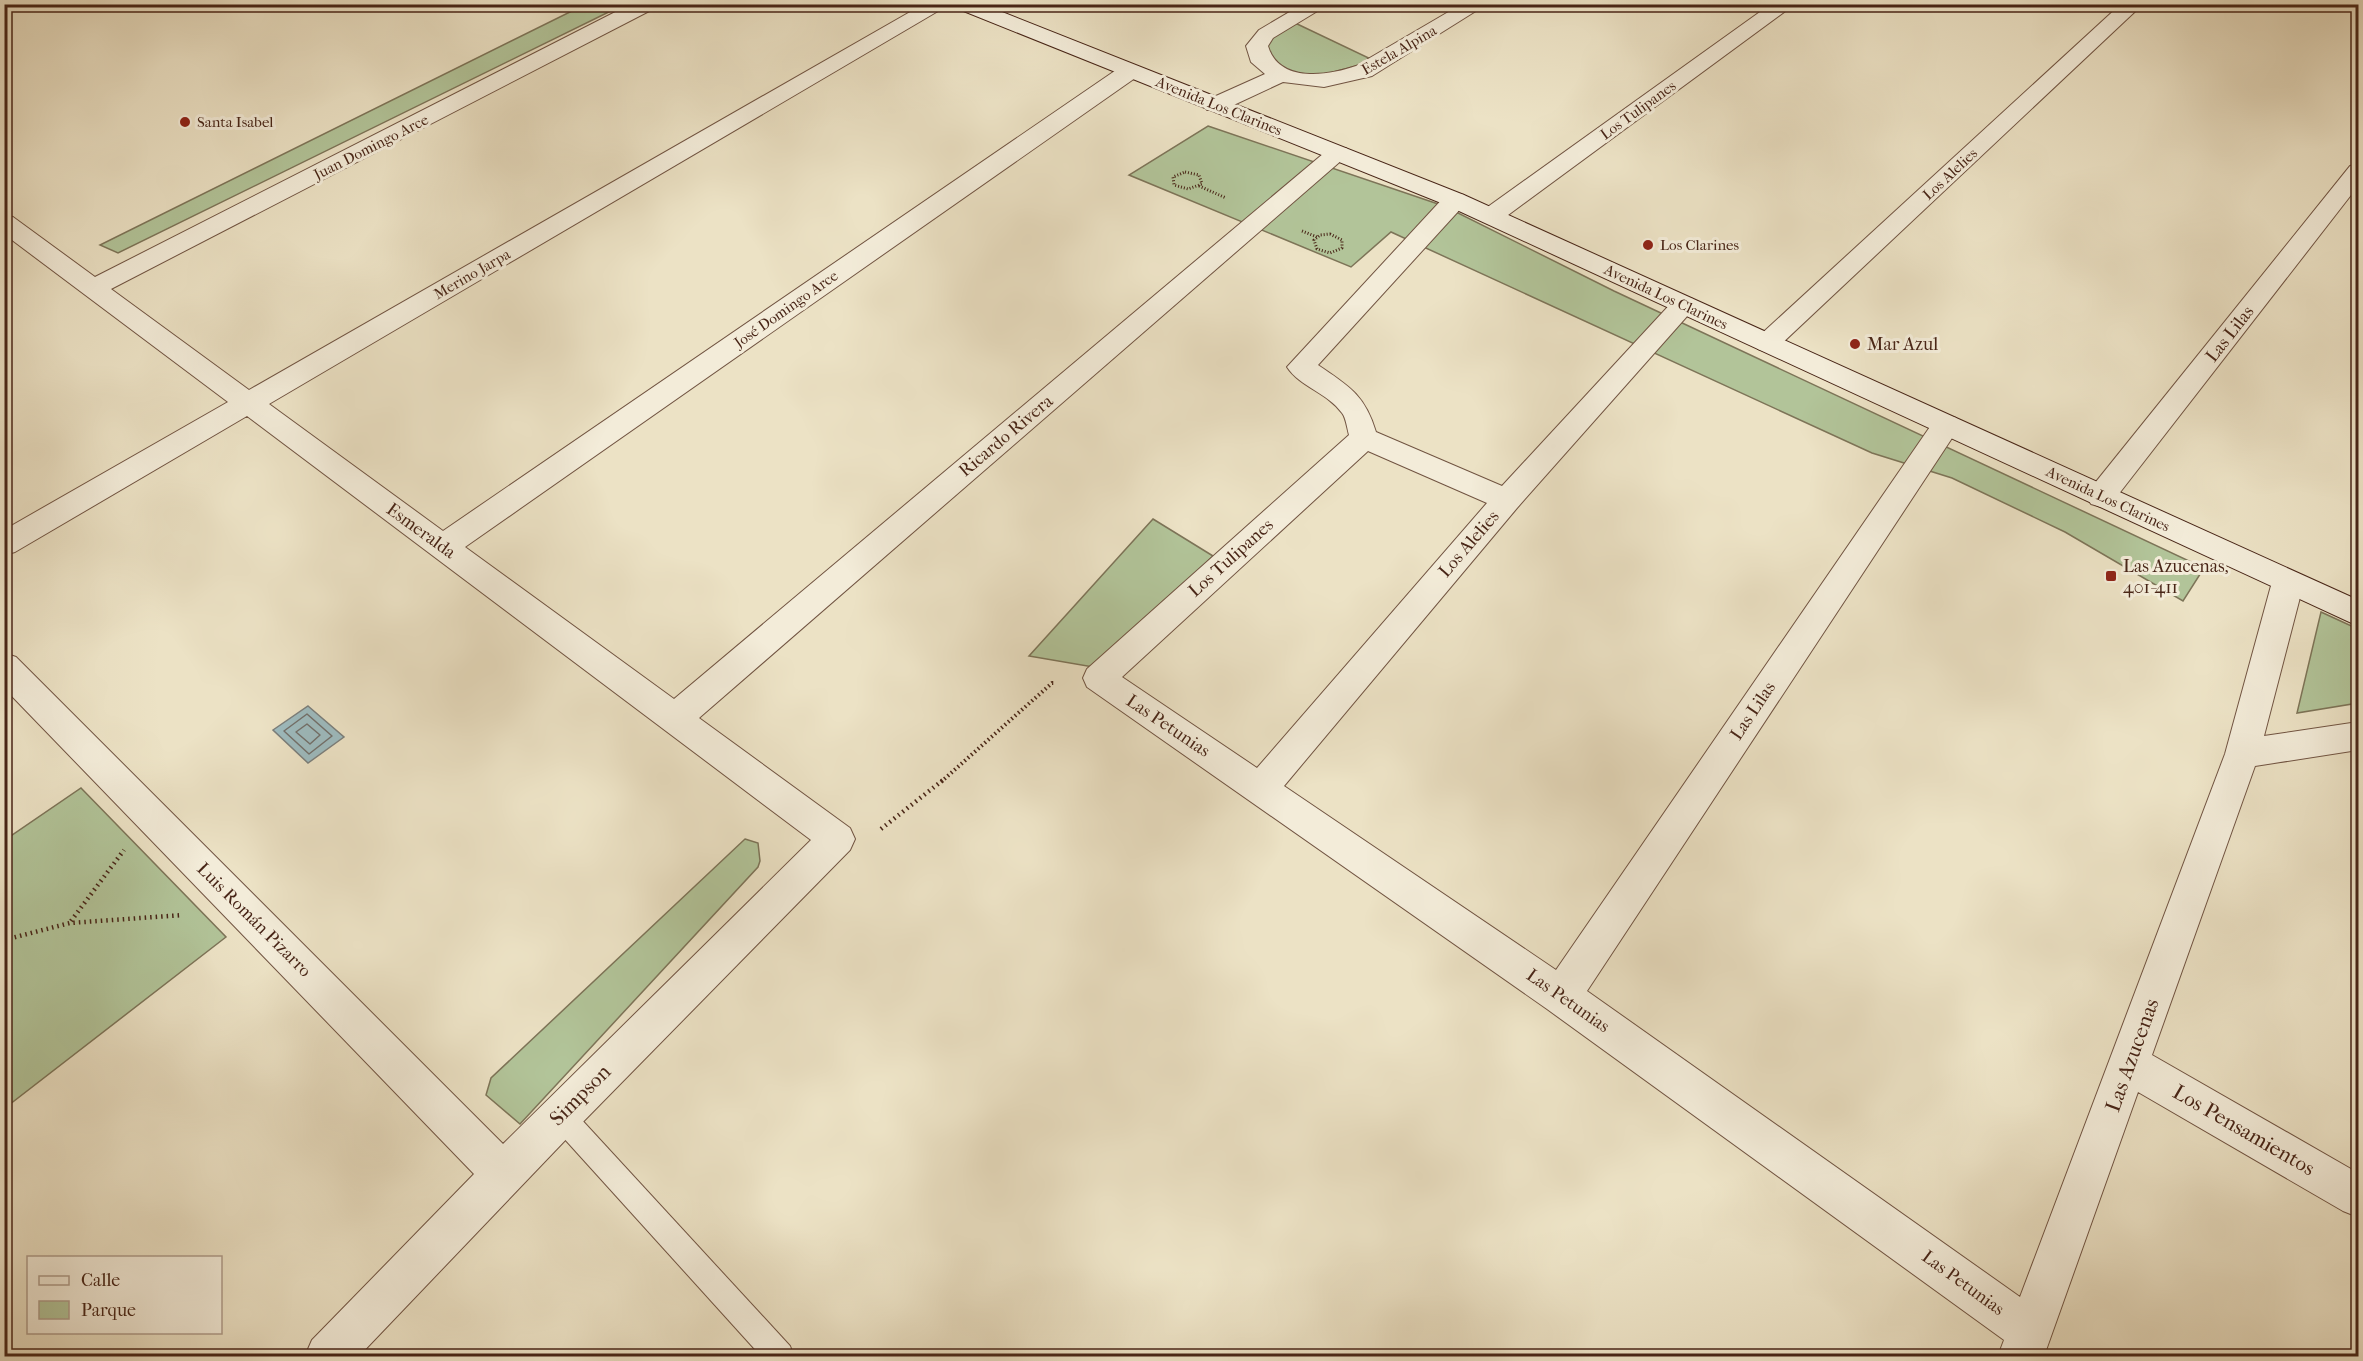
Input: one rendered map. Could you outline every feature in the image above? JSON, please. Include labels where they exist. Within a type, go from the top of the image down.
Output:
[{"type":"street","name":"Juan Domingo Arce","points":[[93,288],[648,4]]},
{"type":"street","name":"Merino Jarpa","points":[[4,544],[940,4]]},
{"type":"street","name":"Avenida Los Clarines","points":[[963,4],[1455,200],[2358,614]]},
{"type":"street","points":[[1281,75],[1262,62],[1257,46],[1261,39],[1272,30],[1319,4]]},
{"type":"street","name":"Estela Alpina","points":[[1281,75],[1312,82],[1351,76],[1477,4]]},
{"type":"street","name":"Los Tulipanes","points":[[1491,216],[1785,4]]},
{"type":"street","name":"Los Alelies","points":[[1767,343],[2133,4]]},
{"type":"street","name":"José Domingo Arce","points":[[443,547],[1130,71]]},
{"type":"street","points":[[1215,105],[1281,75]]},
{"type":"street","name":"Ricardo Rivera","points":[[674,719],[1338,153]]},
{"type":"street","name":"Las Lilas","points":[[2101,496],[2358,171]]},
{"type":"street","points":[[1455,200],[1301,367],[1335,390],[1356,410],[1364,438],[1507,500]]},
{"type":"street","name":"Esmeralda","points":[[4,222],[837,839]]},
{"type":"street","name":"Los Alelies","points":[[1260,789],[1507,500],[1684,305]]},
{"type":"street","name":"Las Lilas","points":[[1561,996],[1946,425]]},
{"type":"street","name":"Los Tulipanes","points":[[1099,678],[1364,438]]},
{"type":"street","name":"Las Azucenas","points":[[2026,1344],[2242,753],[2288,582]]},
{"type":"street","name":"Luis Román Pizarro","points":[[4,666],[503,1173]]},
{"type":"street","name":"Las Petunias","points":[[1099,678],[1561,996],[2026,1344]]},
{"type":"street","points":[[2242,753],[2358,736]]},
{"type":"street","name":"Simpson","points":[[328,1356],[560,1115],[837,839]]},
{"type":"street","name":"Los Pensamientos","points":[[2129,1064],[2358,1196]]},
{"type":"lane","points":[[560,1115],[780,1356]]},
{"type":"path","points":[[1195,173],[1203,181],[1196,188],[1181,189],[1172,183],[1176,175],[1195,173]]},
{"type":"path","points":[[1320,235],[1340,237],[1344,246],[1335,252],[1325,252],[1314,246],[1314,240],[1320,235]]},
{"type":"path","points":[[837,839],[873,835],[924,797],[1052,683],[1099,678]]},
{"type":"path","points":[[70,921],[150,815]]},
{"type":"path","points":[[4,940],[29,930],[70,921],[246,911]]},
{"type":"green space","points":[[586,4],[623,5],[118,253],[100,245]]},
{"type":"green space","points":[[1293,22],[1375,61],[1311,78],[1273,65],[1265,44]]},
{"type":"green space","points":[[1208,126],[1444,206],[1614,291],[2204,568],[2183,601],[2065,532],[1952,478],[1872,453],[1391,232],[1351,267],[1129,175]]},
{"type":"green space","points":[[1153,519],[1213,556],[1099,668],[1029,656]]},
{"type":"green space","points":[[2321,612],[2358,629],[2358,703],[2297,713]]},
{"type":"green space","points":[[81,788],[226,937],[5,1108],[5,840]]},
{"type":"green space","points":[[745,839],[758,843],[760,861],[758,867],[520,1124],[486,1095],[491,1078]]},
{"type":"water","points":[[308,706],[344,737],[308,763],[273,730]]},
{"type":"place","name":"Santa Isabel","points":[[185,122]]},
{"type":"place","name":"Los Clarines","points":[[1648,245]]},
{"type":"place","name":"Mar Azul","points":[[1855,344]]},
{"type":"place","name":"Las Azucenas, 401-411","points":[[2111,576]]}]
